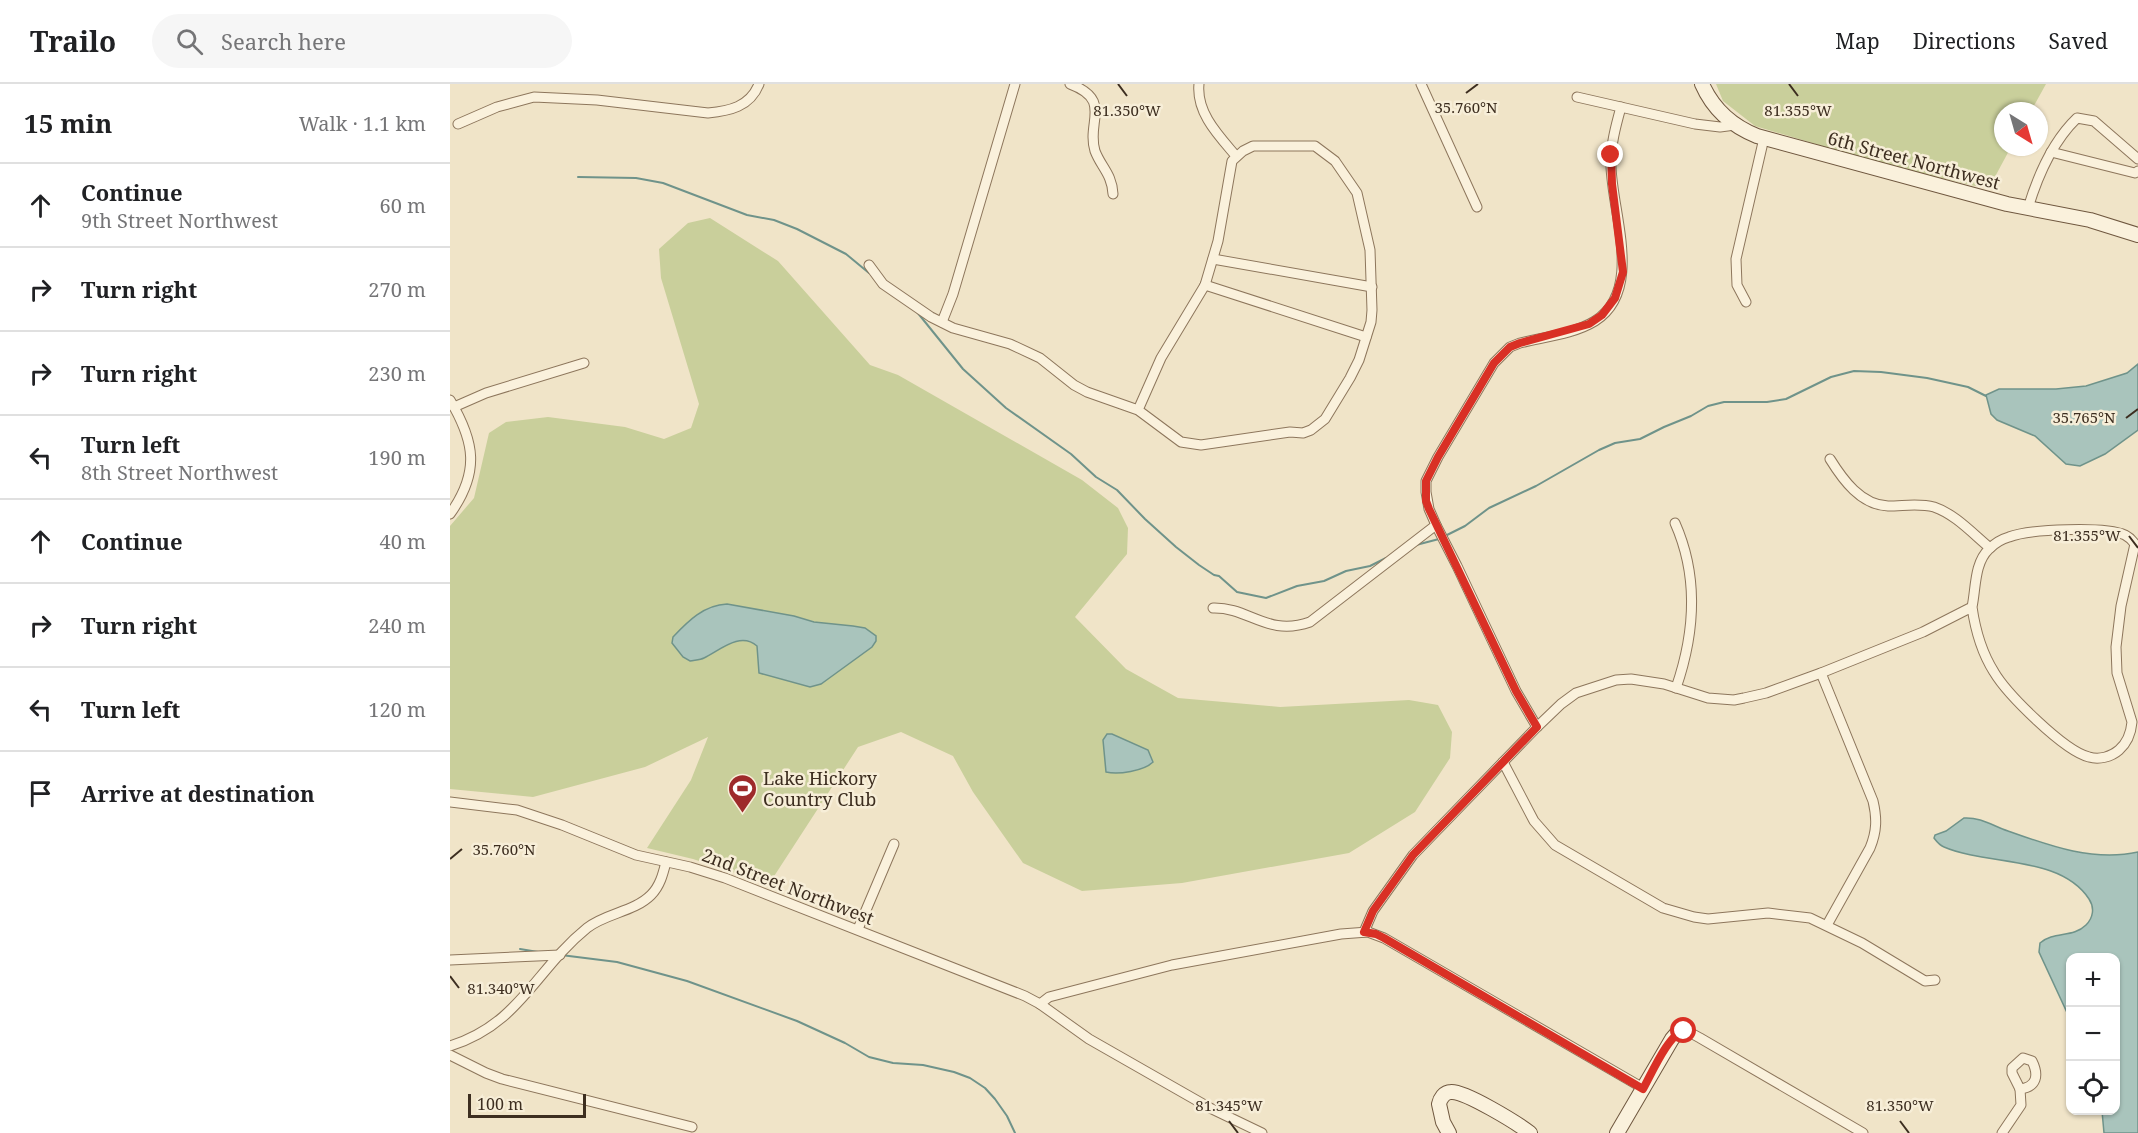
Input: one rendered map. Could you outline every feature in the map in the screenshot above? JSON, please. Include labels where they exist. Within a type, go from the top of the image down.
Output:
[{"type":"street","points":[[458,124],[497,107],[534,97],[597,100],[708,113],[736,108],[749,100],[759,84]]},
{"type":"street","points":[[942,322],[953,294],[1015,84]]},
{"type":"street","points":[[1070,84],[1080,88],[1092,100],[1096,115],[1093,132],[1095,151],[1111,179],[1113,194]]},
{"type":"street","points":[[1199,84],[1198,93],[1207,118],[1236,156]]},
{"type":"street","points":[[1421,84],[1477,207]]},
{"type":"street","name":"6th Street Northwest","points":[[1702,84],[1715,106],[1735,125],[1764,138],[2028,208],[2090,220],[2138,235]]},
{"type":"street","points":[[1577,97],[1695,124],[1727,127],[1735,125]]},
{"type":"street","points":[[1537,727],[1516,691],[1436,525],[1426,501],[1426,481],[1494,363],[1510,347],[1589,324],[1602,315],[1615,298],[1623,272],[1611,164],[1621,107]]},
{"type":"street","points":[[2028,208],[2043,165],[2068,126],[2077,118],[2094,121],[2138,159]]},
{"type":"street","points":[[1746,302],[1737,285],[1736,259],[1764,138]]},
{"type":"street","points":[[869,265],[884,284],[931,317],[953,328],[1021,349],[1040,358],[1074,385],[1138,410],[1173,436],[1191,445],[1311,430],[1325,419],[1346,385],[1359,360],[1372,316],[1370,250],[1357,193],[1330,156],[1315,146],[1252,147],[1236,156],[1231,167],[1214,259],[1205,285],[1161,358],[1138,410]]},
{"type":"street","points":[[2051,152],[2135,173],[2138,171]]},
{"type":"street","points":[[1214,259],[1372,287]]},
{"type":"street","points":[[1205,285],[1366,337]]},
{"type":"street","points":[[450,514],[468,484],[471,465],[467,434],[452,403],[584,363]]},
{"type":"street","points":[[1830,459],[1839,474],[1866,499],[1887,506],[1919,505],[1942,510],[1990,548]]},
{"type":"street","points":[[1676,523],[1686,554],[1693,598],[1689,642],[1676,688]]},
{"type":"street","points":[[1212,609],[1234,610],[1269,624],[1293,627],[1310,622],[1436,525]]},
{"type":"street","points":[[2084,530],[2123,534],[2136,543],[2121,606],[2116,647],[2117,673],[2130,715],[2131,728],[2125,743],[2114,754],[2098,758],[2080,754],[2033,717],[2009,693],[1989,663],[1980,640],[1972,607],[1978,569],[1990,548],[2007,537],[2025,533],[2084,530]]},
{"type":"street","points":[[1364,932],[1373,911],[1413,855],[1537,727],[1570,697],[1595,686],[1616,680],[1631,679],[1650,681],[1708,698],[1734,700],[1766,693],[1923,632],[1972,607]]},
{"type":"street","points":[[1821,673],[1873,801],[1876,822],[1875,835],[1870,848],[1827,925]]},
{"type":"street","points":[[1503,762],[1534,821],[1555,844],[1663,908],[1708,919],[1781,913],[1810,918],[1862,943],[1925,981],[1935,980]]},
{"type":"street","name":"2nd Street Northwest","points":[[450,801],[517,810],[562,825],[636,855],[725,878],[1025,996],[1089,1039],[1210,1108],[1262,1133]]},
{"type":"street","points":[[858,930],[894,844]]},
{"type":"street","points":[[450,1046],[474,1037],[495,1025],[522,1000],[577,937],[595,922],[635,906],[650,896],[660,882],[666,862]]},
{"type":"street","points":[[1040,1004],[1049,997],[1172,965],[1341,934],[1364,932],[1384,938],[1643,1089]]},
{"type":"street","points":[[450,960],[560,956]]},
{"type":"street","points":[[1617,1133],[1678,1032],[1689,1032],[1700,1038],[1863,1133]]},
{"type":"street","points":[[450,1055],[502,1079],[692,1127]]},
{"type":"street","points":[[2002,1133],[2021,1105],[2020,1089]]},
{"type":"street","points":[[1449,1133],[1443,1122],[1439,1104],[1445,1094],[1450,1092],[1473,1099],[1530,1133]]},
{"type":"green space","points":[[1716,84],[2046,84],[2036,102],[1994,102],[1994,156],[2006,156],[1990,186],[1975,186],[1879,163],[1755,126],[1723,101]]},
{"type":"green space","name":"Lake Hickory Country Club","points":[[710,218],[778,261],[870,365],[898,375],[1082,480],[1118,508],[1128,528],[1127,554],[1075,617],[1126,669],[1178,698],[1280,707],[1409,700],[1438,705],[1452,732],[1450,758],[1415,812],[1349,853],[1182,883],[1082,891],[1023,863],[973,792],[953,756],[901,732],[858,747],[769,884],[693,859],[647,848],[691,780],[708,737],[645,767],[533,797],[450,789],[450,526],[474,498],[489,433],[506,422],[548,417],[625,427],[664,439],[691,428],[699,404],[661,278],[659,249],[688,223]]},
{"type":"water","points":[[2138,364],[2138,430],[2105,454],[2080,466],[2066,464],[2035,436],[1997,420],[1991,414],[1986,395],[1999,389],[2056,389],[2086,386],[2127,373]]},
{"type":"water","points":[[727,604],[794,616],[814,622],[865,628],[876,636],[876,641],[872,647],[821,684],[810,687],[759,673],[757,646],[750,642],[737,641],[701,659],[690,661],[683,657],[672,643],[673,637],[704,611]]},
{"type":"water","points":[[1107,734],[1112,734],[1148,750],[1153,762],[1131,772],[1106,772],[1103,740]]},
{"type":"water","points":[[1964,818],[1970,818],[2072,851],[2105,855],[2138,852],[2138,1133],[2104,1133],[2102,1115],[2120,1115],[2120,953],[2066,953],[2066,1010],[2039,952],[2040,943],[2045,939],[2075,932],[2086,925],[2092,913],[2089,899],[2076,885],[2042,868],[1962,853],[1944,847],[1934,838],[1935,835],[1946,831]]},
{"type":"waterway","points":[[578,177],[636,178],[663,183],[747,215],[774,220],[797,229],[846,254],[869,273]]},
{"type":"waterway","points":[[917,312],[963,369],[1006,408],[1071,454],[1096,477],[1117,490],[1176,547],[1199,565],[1219,576],[1237,592],[1266,598],[1297,586],[1324,581],[1346,571],[1370,566],[1386,558]]},
{"type":"waterway","points":[[1445,536],[1465,526],[1489,508],[1536,486],[1599,450],[1615,443],[1640,439],[1708,406],[1724,402],[1767,402],[1786,399],[1831,377],[1854,371],[1927,378],[1968,387],[1986,396]]},
{"type":"waterway","points":[[1416,545],[1439,539]]},
{"type":"waterway","points":[[520,949],[538,952]]},
{"type":"waterway","points":[[561,955],[617,962],[687,981],[797,1021],[869,1057],[893,1063],[923,1065],[970,1078],[985,1088],[995,1099],[1015,1133]]},
{"type":"place","name":"Lake Hickory Country Club","points":[[742,814]]},
{"type":"route","points":[[1611,155],[1612,184],[1623,272],[1615,298],[1602,315],[1589,324],[1520,343],[1510,347],[1499,356],[1426,481],[1426,501],[1436,525],[1516,691],[1537,727],[1413,855],[1373,911],[1364,932],[1384,938],[1643,1089],[1672,1039],[1678,1032],[1684,1031]]}]
